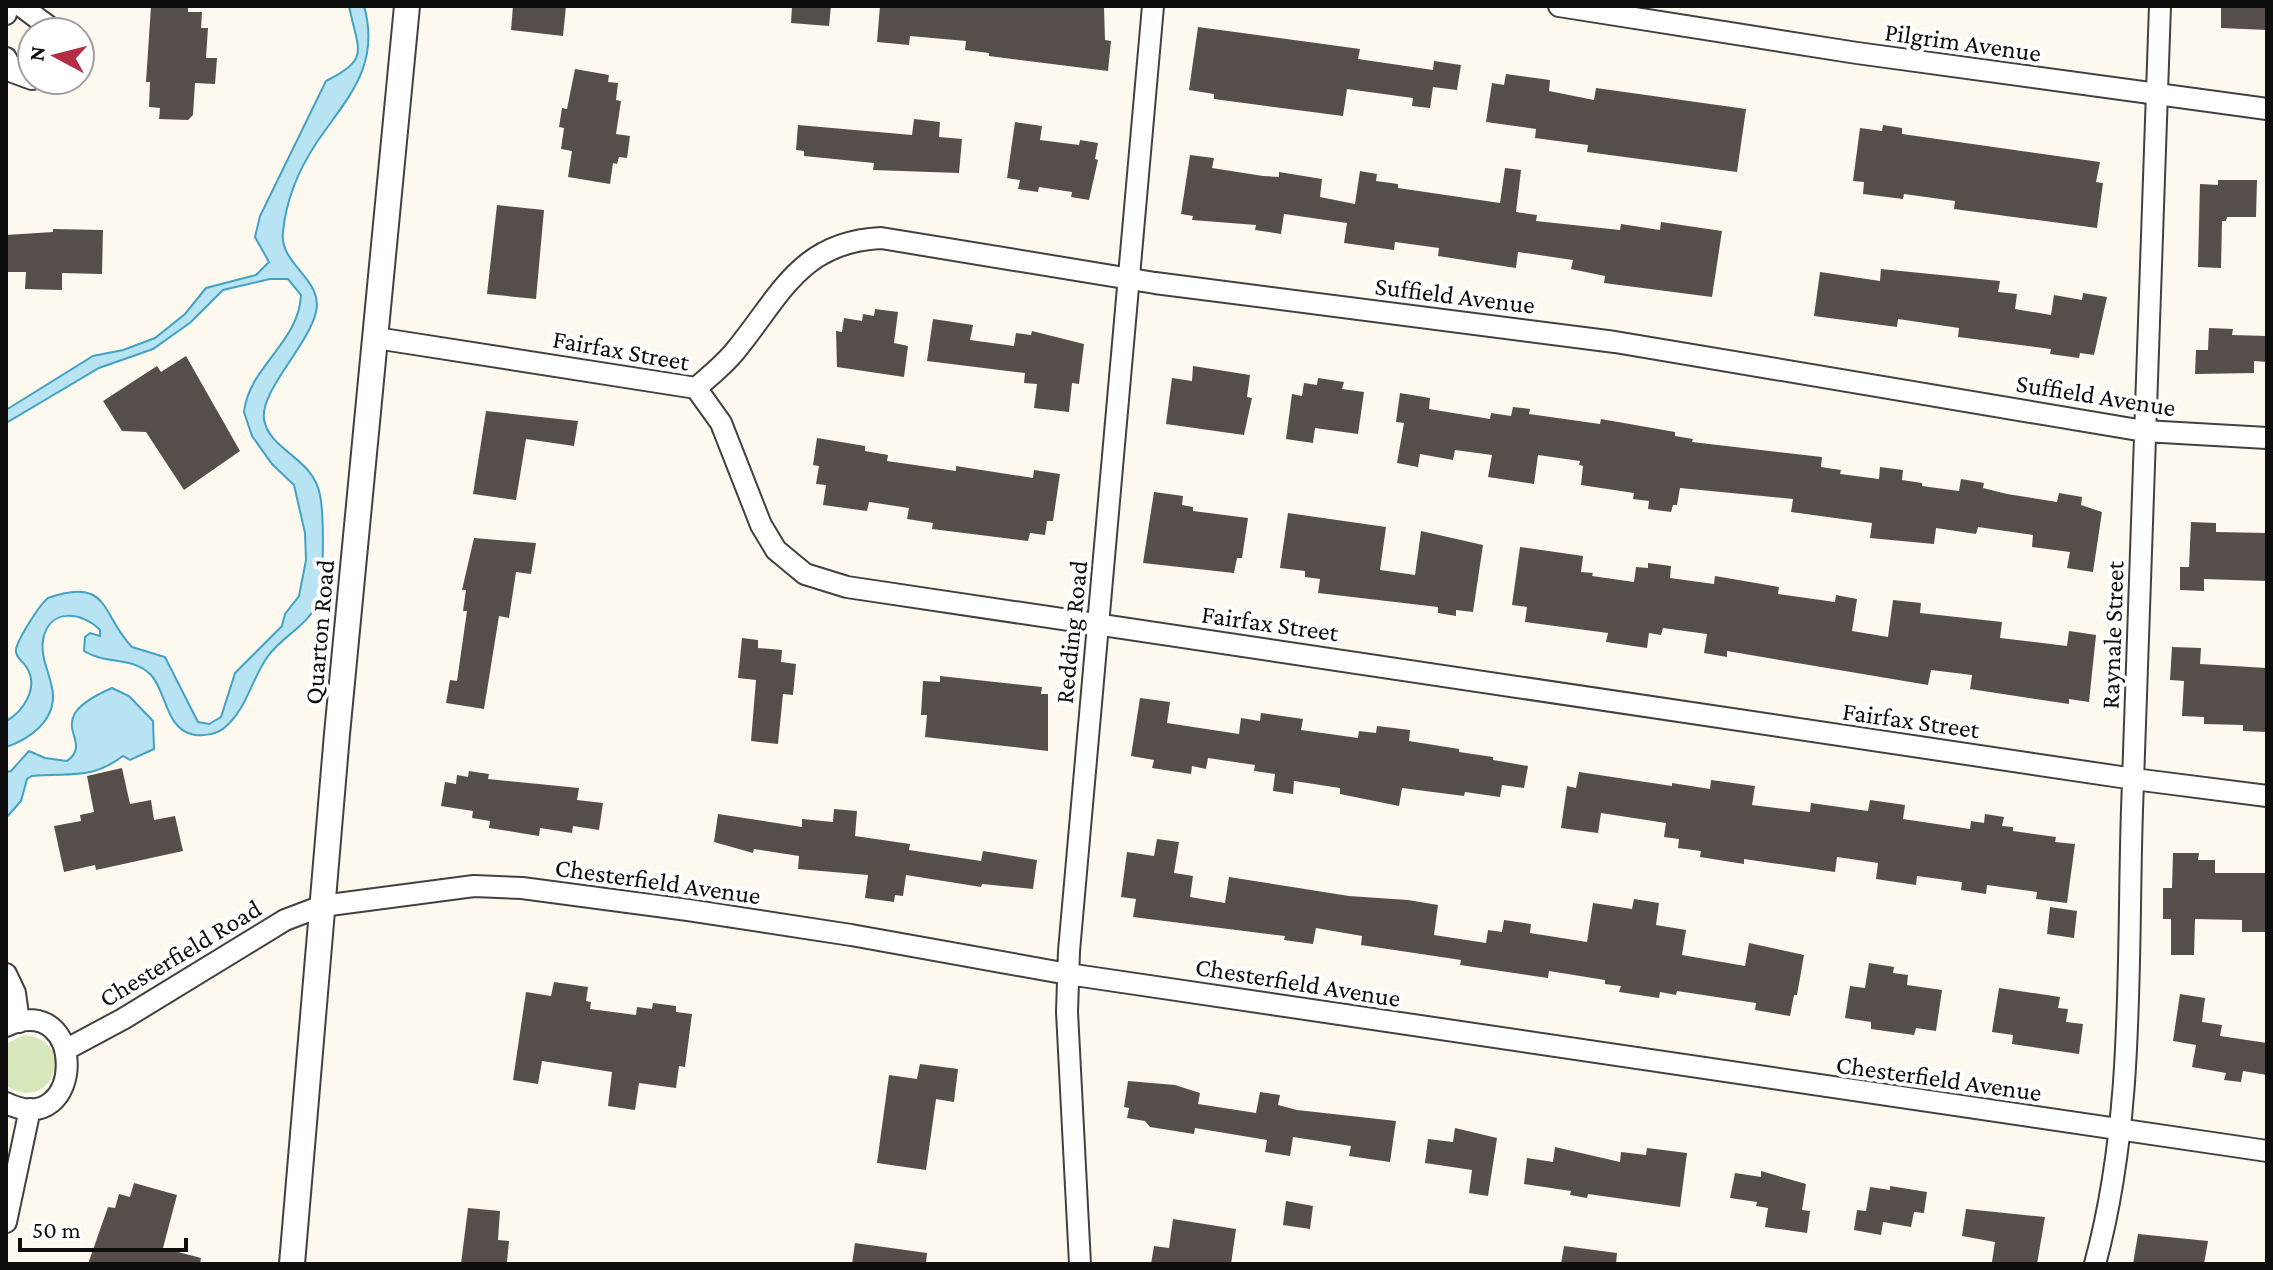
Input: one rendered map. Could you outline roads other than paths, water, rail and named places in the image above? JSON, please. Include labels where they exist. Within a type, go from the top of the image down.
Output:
[{"type":"street","points":[[6,14],[7,6]]},
{"type":"street","name":"Quarton Road","points":[[292,1264],[322,906],[407,6]]},
{"type":"street","name":"Redding Road","points":[[1080,1264],[1068,974],[1153,6]]},
{"type":"street","name":"Pilgrim Avenue","points":[[1559,6],[2157,96],[2267,109]]},
{"type":"street","name":"Raynale Street","points":[[2095,1264],[2120,1131],[2128,1021],[2144,431],[2160,6]]},
{"type":"street","name":"Suffield Avenue","points":[[696,388],[734,352],[794,274],[809,260],[863,239],[900,240],[1131,278],[1615,342],[2144,431],[2267,438]]},
{"type":"street","name":"Fairfax Street","points":[[376,338],[696,388],[725,431],[769,539],[796,569],[847,587],[2134,779],[2267,796]]},
{"type":"street","name":"Chesterfield Avenue","points":[[322,906],[431,889],[522,888],[851,935],[1068,974],[2267,1151]]},
{"type":"street","name":"Chesterfield Road","points":[[67,1049],[123,1019],[254,936],[322,906]]},
{"type":"street","points":[[6,974],[15,993],[13,1024],[39,1023],[50,1029],[67,1049],[70,1063],[61,1091],[51,1102],[30,1109],[6,1103]]},
{"type":"street","points":[[6,1222],[30,1109]]},
{"type":"water","points":[[349,6],[364,6],[368,27],[365,64],[350,95],[299,174],[290,197],[283,232],[288,254],[314,290],[316,312],[304,339],[269,395],[264,419],[274,439],[309,472],[320,495],[323,562],[321,589],[315,607],[310,616],[268,656],[232,721],[218,732],[203,735],[185,732],[178,726],[156,682],[144,669],[84,651],[85,637],[90,633],[100,636],[100,630],[93,624],[76,617],[59,618],[46,629],[43,640],[43,654],[53,695],[49,714],[31,735],[6,747],[6,721],[23,706],[31,683],[16,648],[28,624],[48,598],[68,592],[94,595],[132,647],[165,657],[198,722],[209,724],[221,717],[235,673],[282,626],[285,614],[299,596],[306,560],[305,533],[294,485],[272,464],[252,436],[244,412],[255,381],[292,327],[298,312],[301,295],[288,279],[270,279],[223,290],[191,322],[153,349],[99,368],[6,423],[6,410],[93,356],[123,350],[155,338],[185,314],[206,288],[256,275],[269,262],[255,237],[260,216],[326,81],[350,66],[358,52]]},
{"type":"water","points":[[112,688],[129,696],[153,721],[154,749],[130,760],[123,756],[89,772],[32,776],[27,779],[21,801],[6,818],[6,772],[11,771],[29,751],[45,758],[67,761],[76,745],[72,720],[77,710]]}]
